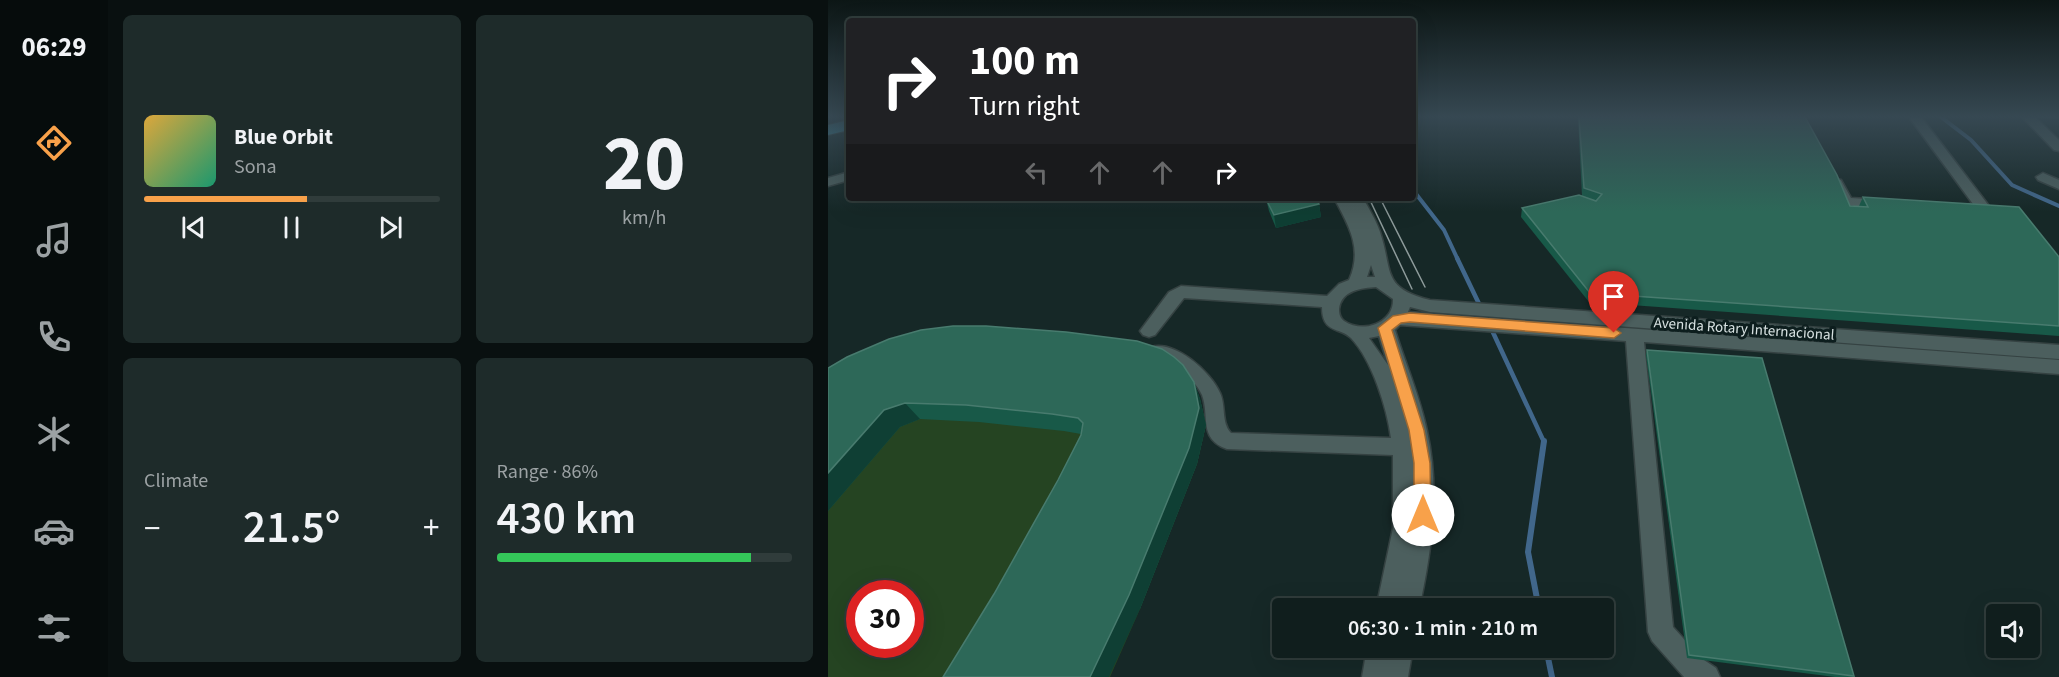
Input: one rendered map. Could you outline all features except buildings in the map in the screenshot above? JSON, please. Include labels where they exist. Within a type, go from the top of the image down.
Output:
[{"type":"street","points":[[1939,149],[1984,209],[1949,207]]},
{"type":"street","points":[[828,173],[846,168]]},
{"type":"street","points":[[1830,170],[1846,202],[1903,205]]},
{"type":"street","points":[[828,182],[846,177]]},
{"type":"street","points":[[2043,177],[2059,185]]},
{"type":"street","points":[[1343,201],[1361,235],[1365,248],[1365,264],[1356,283]]},
{"type":"street","points":[[1357,201],[1372,231],[1379,266],[1386,285]]},
{"type":"street","points":[[1375,282],[1386,285],[1407,300],[1435,313],[1369,332],[1356,332],[1338,325],[1330,315],[1330,302],[1340,291],[1356,283],[1375,282]]},
{"type":"street","points":[[1149,331],[1175,296],[1181,292],[1330,302]]},
{"type":"street","points":[[1391,324],[1403,308],[1401,296]]},
{"type":"street","name":"Avenida Rotary Internacional","points":[[1435,313],[1572,323],[1634,334],[2059,367]]},
{"type":"street","name":"Avenida Rotary Internacional","points":[[1572,323],[1591,318],[2059,352]]},
{"type":"street","points":[[1391,324],[1417,430],[1422,463],[1423,515],[1420,549],[1409,598]]},
{"type":"street","points":[[1356,332],[1383,372],[1399,425],[1403,447],[1404,528],[1390,598]]},
{"type":"street","points":[[1634,334],[1661,632],[1692,667],[1707,677]]},
{"type":"street","points":[[1926,356],[1926,348],[1956,344]]},
{"type":"street","points":[[1137,348],[1175,359],[1200,378],[1212,396],[1215,429],[1219,437],[1227,441],[1403,447]]},
{"type":"street","points":[[1375,677],[1378,658]]},
{"type":"street","points":[[1395,677],[1398,658]]},
{"type":"green space","points":[[828,396],[1200,399],[1206,425],[1197,464],[1140,609],[1110,677],[828,677]]},
{"type":"waterway","points":[[1979,149],[2012,185],[2059,206]]},
{"type":"waterway","points":[[1416,194],[1444,230],[1458,260]]},
{"type":"waterway","points":[[1457,258],[1481,308]]},
{"type":"waterway","points":[[1490,326],[1544,442]]},
{"type":"waterway","points":[[1537,598],[1528,552],[1544,442]]},
{"type":"waterway","points":[[1548,658],[1552,677]]},
{"type":"tram line","points":[[1370,201],[1412,289]]},
{"type":"tram line","points":[[1382,201],[1425,287]]},
{"type":"route","points":[[1423,515],[1422,463],[1417,430],[1384,328],[1398,319],[1410,318],[1614,333]]}]
